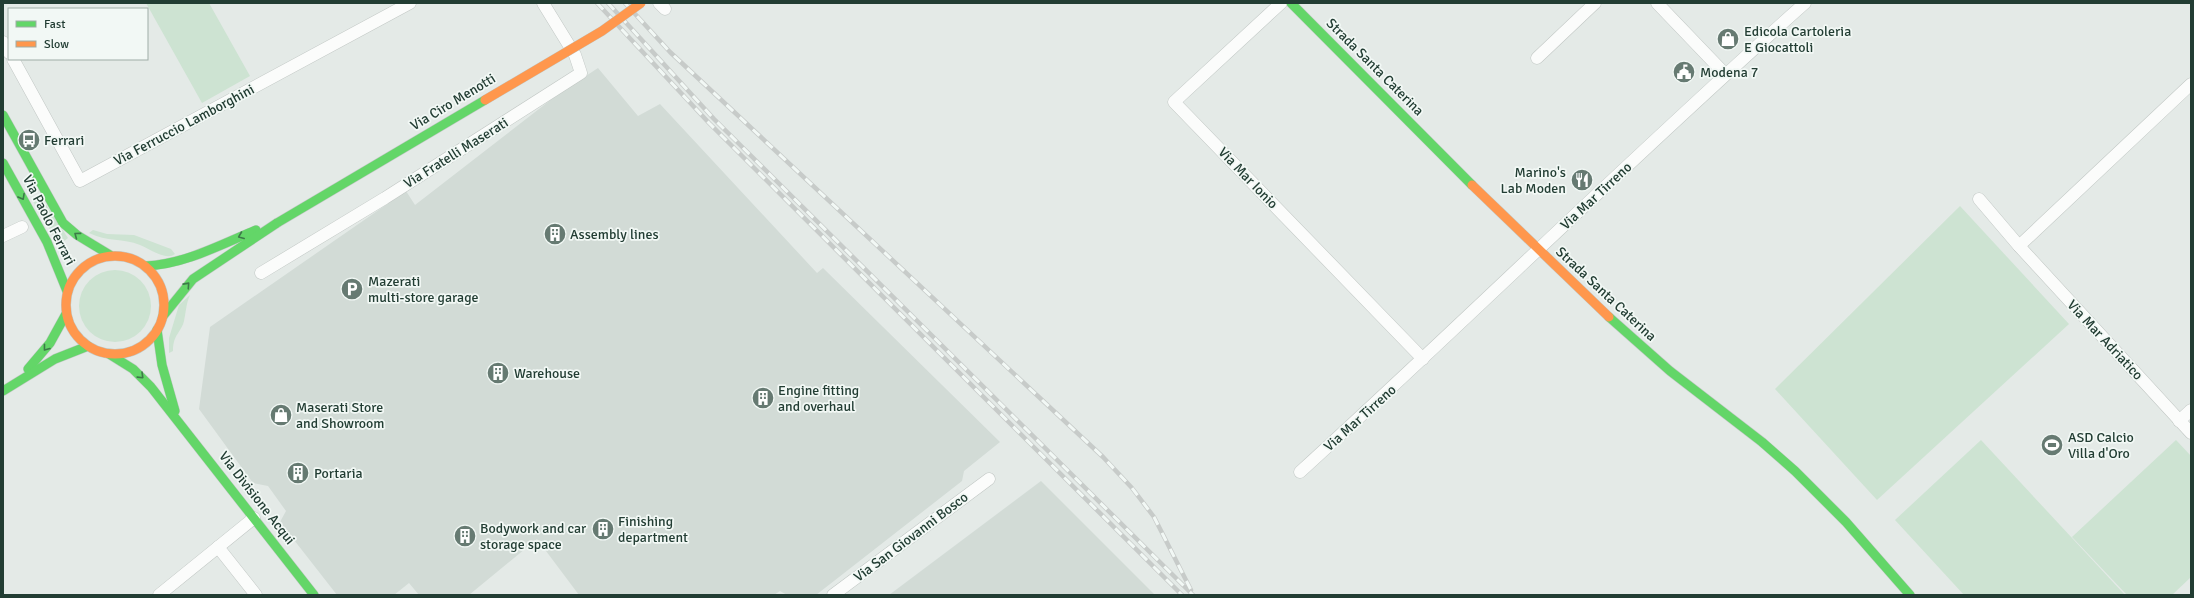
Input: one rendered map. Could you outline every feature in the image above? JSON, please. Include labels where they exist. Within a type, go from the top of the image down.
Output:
[{"type":"main road","name":"Via Ciro Menotti","points":[[163,316],[193,279],[278,223],[602,31],[641,3]]},
{"type":"main road","name":"Strada Santa Caterina","points":[[1291,3],[1538,251],[1657,360],[1776,453],[1814,489],[1854,528],[1910,595]]},
{"type":"main road","name":"Via Paolo Ferrari","points":[[3,115],[63,223],[77,235],[110,255]]},
{"type":"main road","name":"Via Paolo Ferrari","points":[[3,128],[22,151]]},
{"type":"main road","name":"Via Paolo Ferrari","points":[[3,163],[47,242],[67,291]]},
{"type":"main road","name":"Via Ciro Menotti","points":[[146,266],[167,265],[185,260],[241,235],[278,223]]},
{"type":"main road","points":[[16,381],[50,343],[66,314],[67,291],[78,271],[88,263],[110,255],[135,259],[146,266],[156,276],[162,289],[165,302],[163,316],[158,330],[142,346],[121,354],[109,354],[88,346],[74,332],[66,314]]},
{"type":"main road","name":"Via Divisione Acqui","points":[[158,330],[162,365],[178,419]]},
{"type":"main road","points":[[3,391],[16,381],[68,353],[88,346]]},
{"type":"main road","name":"Via Divisione Acqui","points":[[109,354],[124,362],[142,376],[178,419],[314,595]]},
{"type":"street","name":"Via Ferruccio Lamborghini","points":[[14,60],[80,181],[410,3]]},
{"type":"street","name":"Via Fratelli Maserati","points":[[261,273],[385,198],[581,73],[575,55],[543,3]]},
{"type":"street","name":"Via Mar Ionio","points":[[1281,3],[1174,102],[1423,360]]},
{"type":"street","points":[[1536,58],[1595,3]]},
{"type":"street","points":[[1657,3],[1725,74]]},
{"type":"street","name":"Via Mar Tirreno","points":[[1300,472],[1423,360],[1725,74],[1805,3]]},
{"type":"street","points":[[3,42],[8,51]]},
{"type":"street","points":[[2019,246],[2191,84]]},
{"type":"street","name":"Via Mar Adriatico","points":[[1979,199],[2019,246],[2191,433]]},
{"type":"street","points":[[3,236],[22,227]]},
{"type":"street","points":[[2179,421],[2191,410]]},
{"type":"street","name":"Via San Giovanni Bosco","points":[[833,595],[989,479]]},
{"type":"street","points":[[159,595],[254,518]]},
{"type":"street","points":[[218,546],[256,595]]},
{"type":"shaded area","points":[[598,68],[638,116],[660,104],[817,273],[823,268],[1000,442],[964,471],[962,481],[816,595],[787,595],[780,591],[774,595],[579,595],[537,539],[469,595],[419,595],[409,583],[394,595],[337,595],[280,522],[286,511],[268,486],[253,483],[199,409],[210,327],[406,191],[415,205],[557,95]]},
{"type":"shaded area","points":[[1041,481],[1155,595],[889,595]]},
{"type":"green space","points":[[146,3],[209,3],[250,76],[202,103]]},
{"type":"green space","points":[[41,197],[68,238],[59,245],[33,201]]},
{"type":"green space","points":[[1960,206],[2069,324],[1877,500],[1775,389]]},
{"type":"green space","points":[[93,230],[107,234],[134,235],[171,249],[175,254],[167,256],[127,241],[102,238],[89,233]]},
{"type":"green space","points":[[108,270],[122,270],[129,272],[141,280],[149,292],[151,306],[149,320],[141,332],[129,340],[122,342],[108,342],[101,340],[89,332],[81,320],[79,313],[79,299],[81,292],[89,280],[101,272]]},
{"type":"green space","points":[[190,295],[183,325],[174,341],[173,351],[169,353],[169,338],[179,305]]},
{"type":"green space","points":[[1981,440],[2125,595],[1964,595],[1895,520]]},
{"type":"green space","points":[[2176,440],[2191,456],[2191,577],[2172,595],[2127,595],[2072,537]]},
{"type":"railway","points":[[597,3],[709,123],[1182,595]]},
{"type":"railway","points":[[608,3],[714,119],[1193,595]]},
{"type":"railway","points":[[625,3],[670,52],[1103,457],[1132,488],[1154,517],[1191,590]]},
{"type":"traffic: fast","points":[[1291,3],[1472,185]]},
{"type":"traffic: fast","points":[[277,223],[485,100]]},
{"type":"traffic: fast","points":[[3,115],[63,223],[77,235],[110,255]]},
{"type":"traffic: fast","points":[[3,163],[47,242],[67,291]]},
{"type":"traffic: fast","points":[[163,316],[193,279],[277,223]]},
{"type":"traffic: fast","points":[[146,266],[175,262],[188,258],[256,230]]},
{"type":"traffic: fast","points":[[28,369],[50,343],[66,314]]},
{"type":"traffic: fast","points":[[1609,317],[1670,371],[1762,442],[1795,471],[1846,522],[1910,595]]},
{"type":"traffic: fast","points":[[157,330],[162,365],[175,411]]},
{"type":"traffic: fast","points":[[3,391],[55,359],[88,346]]},
{"type":"traffic: fast","points":[[109,354],[133,369],[151,387],[314,595]]},
{"type":"traffic: slow","points":[[485,100],[602,31],[641,3]]},
{"type":"traffic: slow","points":[[1472,185],[1609,317]]},
{"type":"traffic: slow","points":[[105,256],[125,256],[134,259],[150,270],[161,286],[164,295],[164,305],[164,315],[161,324],[150,340],[134,351],[125,354],[105,354],[88,346],[80,340],[74,332],[66,315],[66,295],[74,278],[80,270],[88,264],[105,256]]},
{"type":"place","name":"Edicola Cartoleria E Giocattoli","points":[[1728,39]]},
{"type":"place","name":"Modena 7","points":[[1684,72]]},
{"type":"place","name":"Ferrari","points":[[29,140]]},
{"type":"place","name":"Marino's Lab Moden","points":[[1582,180]]},
{"type":"place","name":"Assembly lines","points":[[555,234]]},
{"type":"place","name":"Mazerati multi-store garage","points":[[352,289]]},
{"type":"place","name":"Warehouse","points":[[498,373]]},
{"type":"place","name":"Engine fitting and overhaul","points":[[763,398]]},
{"type":"place","name":"Maserati Store and Showroom","points":[[281,415]]},
{"type":"place","name":"ASD Calcio Villa d'Oro","points":[[2052,445]]},
{"type":"place","name":"Portaria","points":[[298,473]]},
{"type":"place","name":"Finishing department","points":[[603,529]]},
{"type":"place","name":"Bodywork and car storage space","points":[[465,536]]}]
